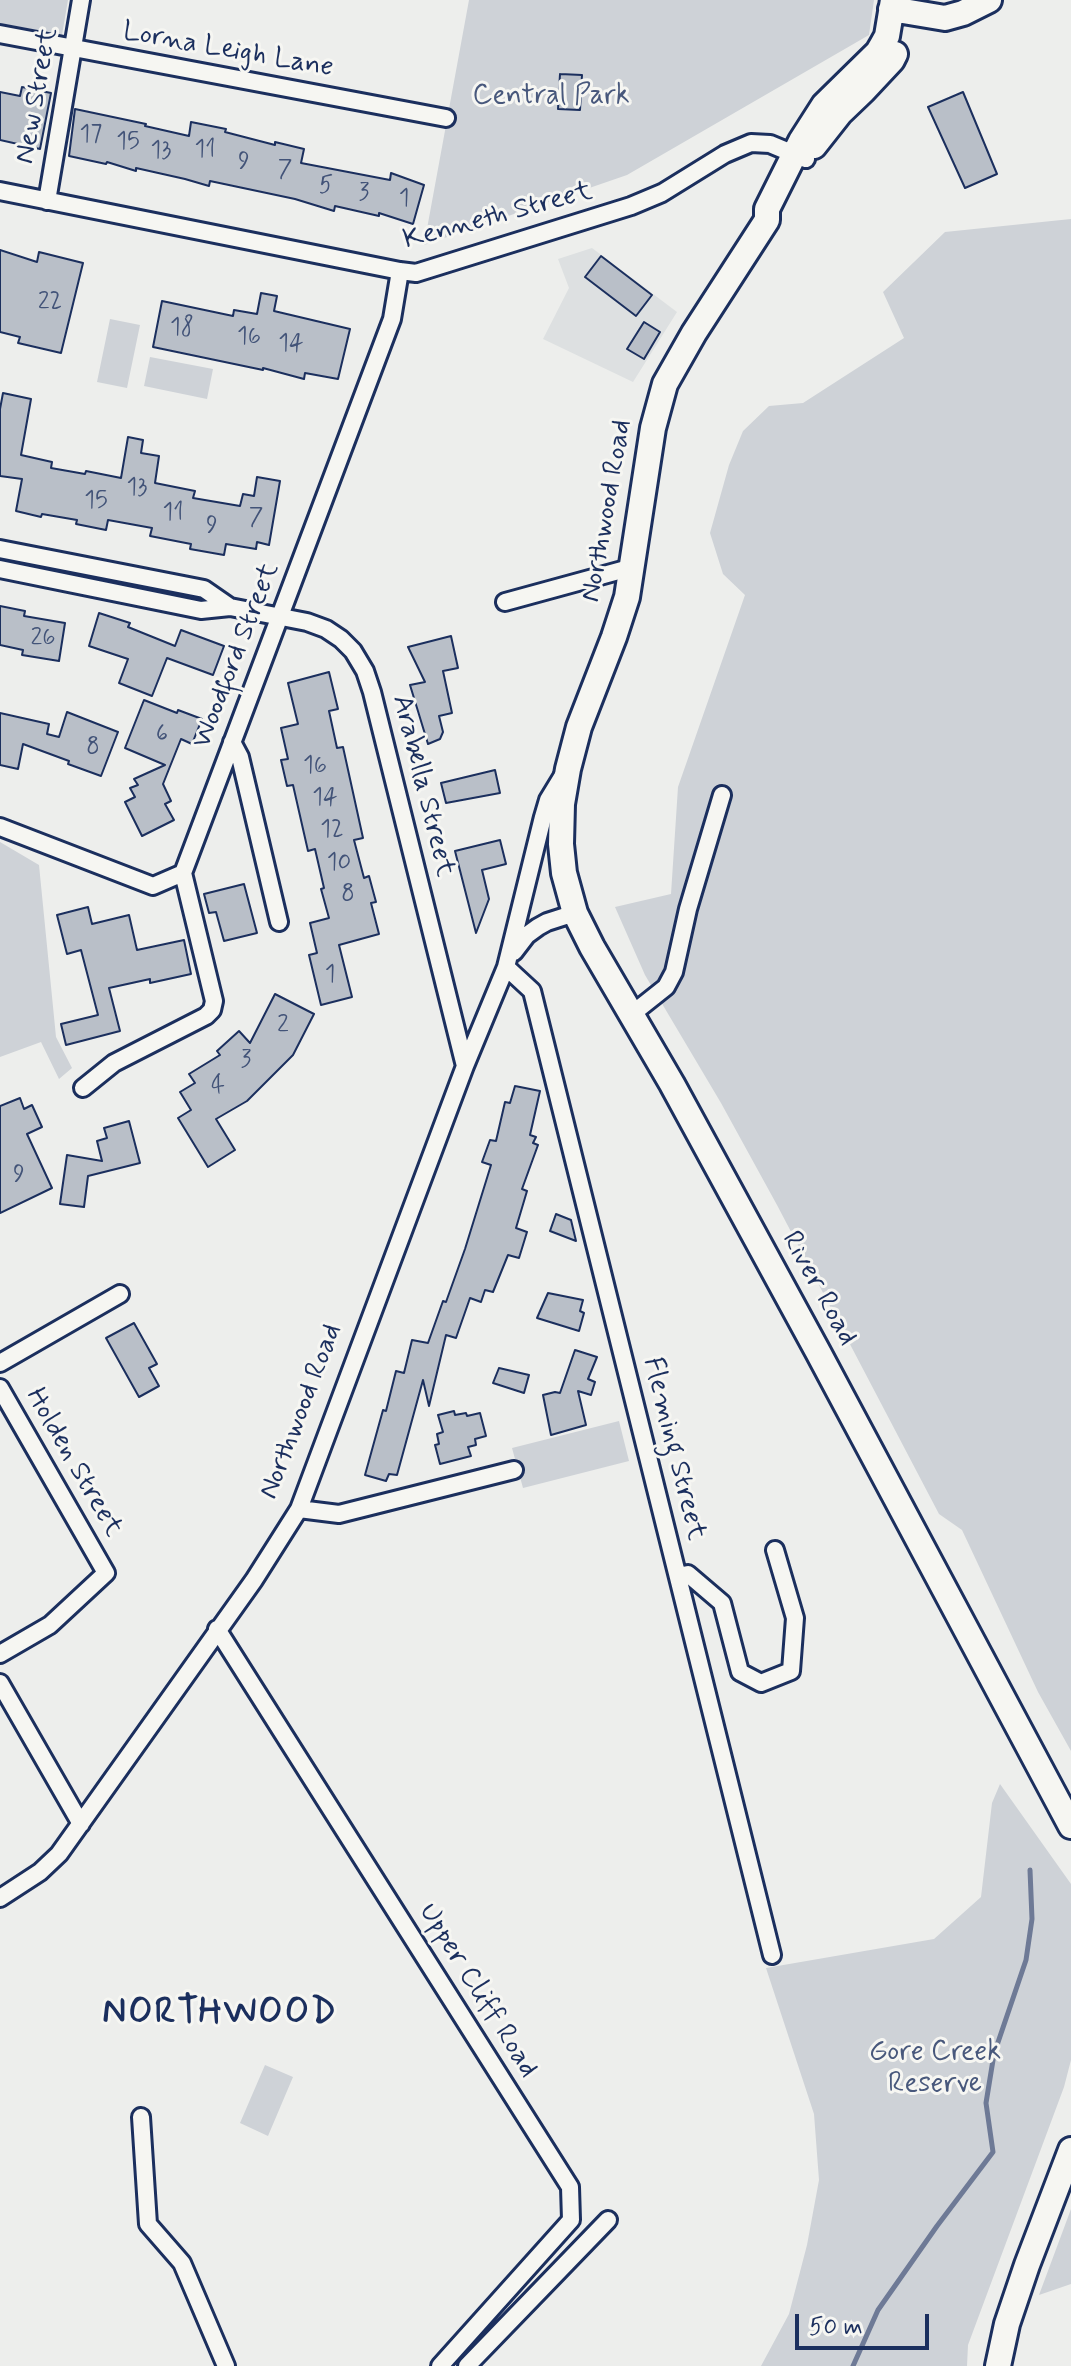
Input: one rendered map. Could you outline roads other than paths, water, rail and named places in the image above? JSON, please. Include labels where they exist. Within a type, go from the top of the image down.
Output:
[{"type":"main road","points":[[898,5],[945,18],[989,0]]},
{"type":"main road","name":"Northwood Road","points":[[568,769],[579,727],[623,610],[633,567],[653,428],[662,393],[694,333],[767,220],[767,209],[801,156],[892,60],[899,40],[898,5]]},
{"type":"main road","name":"River Road","points":[[568,769],[562,804],[561,844],[564,873],[575,913],[818,1352],[1071,1826]]},
{"type":"main road","points":[[998,2366],[1007,2324],[1022,2279],[1071,2150]]},
{"type":"street","name":"New Street","points":[[47,201],[81,0]]},
{"type":"street","name":"Lorna Leigh Lane","points":[[0,34],[446,118]]},
{"type":"street","name":"Kenneth Street","points":[[0,191],[416,273],[631,206],[662,193],[725,154],[751,143],[770,144],[801,156]]},
{"type":"street","name":"Woodford Street","points":[[183,873],[392,319],[400,271]]},
{"type":"street","name":"Arabella Street","points":[[0,549],[204,589],[230,607]]},
{"type":"street","points":[[505,602],[633,567]]},
{"type":"street","name":"Arabella Street","points":[[0,569],[201,610],[230,607],[307,622],[333,634],[353,651],[365,671],[465,1066]]},
{"type":"street","points":[[232,742],[240,757],[279,922]]},
{"type":"street","name":"Northwood Road","points":[[0,1898],[40,1872],[59,1854],[254,1580],[299,1509],[465,1066],[506,967],[548,800],[568,769]]},
{"type":"street","points":[[632,1014],[666,987],[674,972],[688,909],[722,795]]},
{"type":"street","points":[[0,827],[153,886],[183,873],[214,1001],[212,1010],[206,1016],[114,1063],[83,1088]]},
{"type":"street","name":"Northwood Road","points":[[506,967],[527,935],[547,922],[575,913]]},
{"type":"street","name":"Fleming Street","points":[[506,967],[532,991],[772,1955]]},
{"type":"street","points":[[0,1363],[120,1294]]},
{"type":"street","name":"Holden Street","points":[[0,1388],[106,1573],[50,1625],[0,1654]]},
{"type":"street","points":[[299,1509],[339,1514],[514,1470]]},
{"type":"street","points":[[678,1576],[688,1574],[722,1603],[740,1672],[761,1683],[791,1671],[795,1618],[775,1550]]},
{"type":"street","name":"Upper Cliff Road","points":[[217,1629],[570,2187],[571,2220],[440,2366]]},
{"type":"street","points":[[0,1683],[81,1824]]},
{"type":"street","points":[[141,2117],[148,2224],[182,2263],[226,2366]]},
{"type":"street","points":[[467,2366],[608,2220]]},
{"type":"waterway","points":[[853,2366],[878,2310],[993,2152],[986,2103],[994,2054],[1026,1960],[1032,1919],[1030,1870]]},
{"type":"district","name":"NORTHWOOD","points":[[220,2014]]},
{"type":"park label","name":"Central Park","points":[[551,97]]},
{"type":"park label","name":"Gore Creek Reserve","points":[[935,2069]]}]
